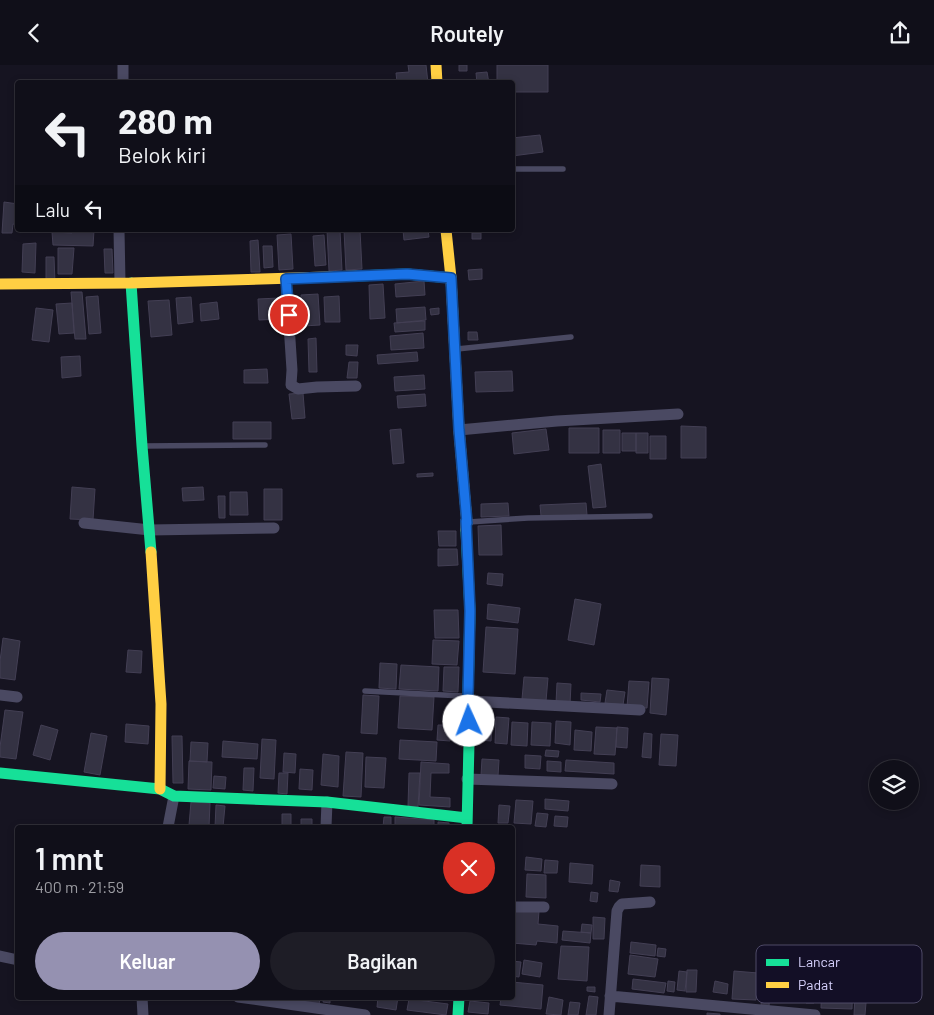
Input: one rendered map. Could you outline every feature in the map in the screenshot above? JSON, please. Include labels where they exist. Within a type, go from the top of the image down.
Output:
[{"type":"main road","points":[[436,65],[437,80]]},
{"type":"main road","points":[[0,773],[160,789],[174,796],[327,802],[467,823],[470,611],[466,521],[467,523],[459,430],[451,278],[446,232]]},
{"type":"main road","points":[[0,284],[125,283],[407,274],[451,278]]},
{"type":"main road","points":[[125,283],[150,530],[161,704],[160,789]]},
{"type":"main road","points":[[458,1015],[459,1000]]},
{"type":"street","points":[[119,232],[125,283]]},
{"type":"street","points":[[286,279],[292,370],[291,385],[298,389],[356,386]]},
{"type":"street","points":[[459,430],[558,421],[678,414]]},
{"type":"street","points":[[84,523],[150,530],[274,528]]},
{"type":"street","points":[[0,695],[17,697]]},
{"type":"street","points":[[469,699],[640,710]]},
{"type":"street","points":[[467,779],[612,784]]},
{"type":"street","points":[[168,825],[174,796]]},
{"type":"street","points":[[326,825],[327,802]]},
{"type":"street","points":[[609,1015],[617,911],[622,905],[650,902]]},
{"type":"street","points":[[515,907],[544,907]]},
{"type":"street","points":[[0,957],[15,960]]},
{"type":"street","points":[[610,996],[815,1015]]},
{"type":"street","points":[[142,1000],[142,1015]]},
{"type":"street","points":[[259,1000],[365,1015]]},
{"type":"lane","points":[[515,169],[563,169]]},
{"type":"lane","points":[[455,349],[571,337]]},
{"type":"lane","points":[[142,447],[266,445]]},
{"type":"lane","points":[[467,523],[528,518],[650,515]]},
{"type":"lane","points":[[365,691],[469,699]]},
{"type":"building","points":[[408,65],[426,65],[428,80],[397,80],[396,73],[409,72]]},
{"type":"building","points":[[459,65],[467,65],[467,71],[459,71]]},
{"type":"building","points":[[497,65],[548,65],[548,92],[515,92],[515,80],[497,80]]},
{"type":"building","points":[[487,72],[488,80],[477,80],[476,73]]},
{"type":"building","points":[[540,135],[543,152],[515,156],[515,138]]},
{"type":"building","points":[[4,202],[15,204],[15,224],[13,224],[12,233],[2,233]]},
{"type":"building","points":[[52,232],[94,232],[93,246],[53,245]]},
{"type":"building","points":[[327,232],[340,232],[342,270],[329,271]]},
{"type":"building","points":[[344,232],[360,232],[362,269],[346,270]]},
{"type":"building","points":[[403,232],[428,232],[429,237],[404,240]]},
{"type":"building","points":[[472,233],[481,233],[481,239],[472,239]]},
{"type":"building","points":[[291,234],[293,269],[279,270],[277,235]]},
{"type":"building","points":[[324,235],[326,265],[315,266],[313,236]]},
{"type":"building","points":[[258,240],[260,272],[251,272],[250,241]]},
{"type":"building","points":[[36,243],[35,273],[22,272],[23,244]]},
{"type":"building","points":[[263,246],[272,246],[273,267],[264,268]]},
{"type":"building","points":[[58,248],[74,248],[72,274],[58,274]]},
{"type":"building","points":[[104,249],[112,249],[113,273],[105,273]]},
{"type":"building","points":[[46,257],[54,257],[55,283],[46,283]]},
{"type":"building","points":[[482,269],[482,279],[469,280],[468,270]]},
{"type":"building","points":[[424,281],[425,295],[396,297],[395,284]]},
{"type":"building","points":[[383,284],[385,318],[370,319],[369,285]]},
{"type":"building","points":[[71,292],[82,292],[86,339],[75,339]]},
{"type":"building","points":[[318,294],[320,325],[303,326],[301,295]]},
{"type":"building","points":[[98,296],[101,333],[89,334],[86,297]]},
{"type":"building","points":[[339,296],[340,322],[325,322],[324,297]]},
{"type":"building","points":[[191,297],[193,322],[178,324],[176,298]]},
{"type":"building","points":[[279,298],[281,319],[259,320],[258,299]]},
{"type":"building","points":[[169,300],[172,335],[151,337],[148,301]]},
{"type":"building","points":[[217,302],[219,319],[201,321],[200,304]]},
{"type":"building","points":[[72,303],[74,333],[59,334],[56,304]]},
{"type":"building","points":[[425,307],[426,320],[397,323],[396,309]]},
{"type":"building","points":[[36,308],[53,310],[49,342],[32,340]]},
{"type":"building","points":[[439,308],[439,314],[431,315],[430,309]]},
{"type":"building","points":[[425,321],[425,330],[395,332],[394,323]]},
{"type":"building","points":[[468,332],[477,332],[478,340],[468,340]]},
{"type":"building","points":[[423,333],[424,348],[391,350],[390,336]]},
{"type":"building","points":[[316,338],[317,372],[309,372],[308,339]]},
{"type":"building","points":[[346,345],[358,345],[357,356],[346,355]]},
{"type":"building","points":[[417,352],[418,361],[378,364],[377,355]]},
{"type":"building","points":[[80,356],[81,376],[62,378],[61,357]]},
{"type":"building","points":[[349,362],[358,362],[357,378],[347,378]]},
{"type":"building","points":[[267,369],[268,383],[244,383],[244,370]]},
{"type":"building","points":[[512,371],[513,391],[476,392],[475,372]]},
{"type":"building","points":[[424,375],[425,389],[395,391],[394,377]]},
{"type":"building","points":[[303,393],[305,418],[292,419],[289,394]]},
{"type":"building","points":[[425,394],[426,406],[398,408],[397,396]]},
{"type":"building","points":[[233,422],[271,422],[271,439],[233,439]]},
{"type":"building","points":[[681,426],[706,427],[706,458],[681,458]]},
{"type":"building","points":[[569,428],[599,428],[599,453],[569,453]]},
{"type":"building","points":[[401,429],[404,463],[393,464],[390,430]]},
{"type":"building","points":[[546,429],[549,450],[514,454],[512,433]]},
{"type":"building","points":[[603,430],[620,430],[620,453],[603,453]]},
{"type":"building","points":[[622,433],[636,433],[636,451],[622,451]]},
{"type":"building","points":[[636,433],[648,433],[648,453],[636,453]]},
{"type":"building","points":[[650,436],[666,436],[666,459],[650,459]]},
{"type":"building","points":[[601,464],[606,507],[593,508],[588,466]]},
{"type":"building","points":[[433,473],[433,476],[417,477],[417,474]]},
{"type":"building","points":[[72,487],[95,489],[93,520],[70,519]]},
{"type":"building","points":[[203,487],[204,500],[183,501],[182,488]]},
{"type":"building","points":[[264,489],[282,489],[282,520],[264,520]]},
{"type":"building","points":[[230,492],[247,492],[248,515],[230,515]]},
{"type":"building","points":[[218,496],[225,496],[225,518],[219,518]]},
{"type":"building","points":[[508,503],[509,516],[481,517],[481,504]]},
{"type":"building","points":[[586,503],[587,515],[541,516],[540,505]]},
{"type":"building","points":[[501,525],[502,555],[479,555],[478,526]]},
{"type":"building","points":[[438,531],[456,531],[456,546],[439,546]]},
{"type":"building","points":[[438,549],[457,549],[458,565],[438,566]]},
{"type":"building","points":[[488,573],[503,574],[502,586],[487,584]]},
{"type":"building","points":[[575,599],[601,604],[594,645],[568,640]]},
{"type":"building","points":[[488,604],[520,608],[518,623],[487,619]]},
{"type":"building","points":[[434,610],[458,610],[459,638],[435,638]]},
{"type":"building","points":[[486,627],[518,629],[515,674],[483,672]]},
{"type":"building","points":[[3,638],[20,641],[15,680],[0,678]]},
{"type":"building","points":[[433,640],[459,641],[457,665],[432,664]]},
{"type":"building","points":[[128,650],[142,651],[141,673],[126,672]]},
{"type":"building","points":[[380,663],[397,664],[396,689],[379,688]]},
{"type":"building","points":[[401,665],[439,667],[438,691],[399,689]]},
{"type":"building","points":[[444,667],[459,667],[458,692],[443,691]]},
{"type":"building","points":[[524,677],[548,678],[546,701],[522,699]]},
{"type":"building","points":[[652,678],[669,679],[666,715],[650,713]]},
{"type":"building","points":[[629,681],[649,682],[647,708],[627,707]]},
{"type":"building","points":[[557,683],[571,684],[570,704],[556,703]]},
{"type":"building","points":[[607,690],[625,692],[623,705],[605,703]]},
{"type":"building","points":[[581,693],[601,694],[600,702],[581,700]]},
{"type":"building","points":[[363,695],[379,696],[377,734],[361,733]]},
{"type":"building","points":[[400,696],[434,697],[432,730],[398,728]]},
{"type":"building","points":[[5,710],[23,712],[16,759],[0,757]]},
{"type":"building","points":[[496,717],[509,718],[507,744],[495,743]]},
{"type":"building","points":[[556,721],[571,722],[570,745],[555,743]]},
{"type":"building","points":[[512,722],[528,723],[527,746],[511,745]]},
{"type":"building","points":[[532,722],[551,723],[550,746],[531,745]]},
{"type":"building","points":[[126,724],[149,726],[148,744],[125,742]]},
{"type":"building","points":[[41,725],[58,730],[50,760],[33,755]]},
{"type":"building","points":[[438,725],[451,725],[450,741],[437,740]]},
{"type":"building","points":[[480,727],[492,728],[491,741],[479,740]]},
{"type":"building","points":[[596,727],[617,728],[615,755],[594,754]]},
{"type":"building","points":[[617,727],[628,728],[627,748],[616,747]]},
{"type":"building","points":[[575,730],[592,732],[591,751],[574,750]]},
{"type":"building","points":[[91,733],[107,736],[100,775],[84,772]]},
{"type":"building","points":[[644,733],[652,734],[651,758],[642,757]]},
{"type":"building","points":[[661,734],[678,735],[676,766],[659,765]]},
{"type":"building","points":[[172,736],[182,736],[183,783],[173,783]]},
{"type":"building","points":[[262,739],[276,740],[274,779],[260,778]]},
{"type":"building","points":[[400,740],[437,742],[436,761],[399,759]]},
{"type":"building","points":[[223,741],[258,744],[257,759],[222,757]]},
{"type":"building","points":[[191,742],[208,743],[207,762],[189,761]]},
{"type":"building","points":[[546,750],[559,751],[558,757],[545,756]]},
{"type":"building","points":[[346,752],[363,753],[361,797],[343,796]]},
{"type":"building","points":[[284,753],[296,754],[295,773],[283,772]]},
{"type":"building","points":[[323,754],[339,756],[338,787],[321,785]]},
{"type":"building","points":[[525,755],[541,756],[540,769],[525,768]]},
{"type":"building","points":[[366,757],[386,758],[384,788],[365,787]]},
{"type":"building","points":[[482,759],[499,760],[498,776],[481,775]]},
{"type":"building","points":[[566,760],[614,763],[614,774],[565,771]]},
{"type":"building","points":[[189,761],[212,762],[211,790],[188,789]]},
{"type":"building","points":[[547,761],[561,762],[561,772],[547,771]]},
{"type":"building","points":[[421,762],[449,764],[449,773],[431,773],[430,797],[450,798],[450,807],[419,805]]},
{"type":"building","points":[[244,768],[254,768],[253,791],[243,790]]},
{"type":"building","points":[[300,769],[313,770],[312,790],[299,789]]},
{"type":"building","points":[[279,773],[288,773],[287,794],[278,793]]},
{"type":"building","points":[[409,773],[420,773],[418,807],[408,806]]},
{"type":"building","points":[[214,776],[226,777],[225,789],[213,788]]},
{"type":"building","points":[[545,799],[569,801],[568,811],[545,809]]},
{"type":"building","points":[[516,800],[533,801],[531,824],[514,823]]},
{"type":"building","points":[[191,802],[210,803],[209,825],[189,825]]},
{"type":"building","points":[[216,805],[225,806],[223,825],[215,825]]},
{"type":"building","points":[[499,805],[510,806],[508,823],[498,823]]},
{"type":"building","points":[[537,813],[548,814],[546,827],[535,826]]},
{"type":"building","points":[[282,814],[291,814],[291,825],[282,825]]},
{"type":"building","points":[[555,816],[568,817],[567,827],[554,826]]},
{"type":"building","points":[[384,817],[391,817],[391,825],[383,825]]},
{"type":"building","points":[[395,817],[434,820],[434,825],[395,825]]},
{"type":"building","points":[[301,819],[312,819],[312,825],[301,825]]},
{"type":"building","points":[[438,822],[449,823],[449,825],[438,825]]},
{"type":"building","points":[[526,857],[542,859],[541,871],[525,870]]},
{"type":"building","points":[[545,860],[558,861],[557,873],[544,873]]},
{"type":"building","points":[[570,863],[593,865],[592,884],[569,882]]},
{"type":"building","points":[[641,865],[660,866],[660,887],[640,886]]},
{"type":"building","points":[[527,874],[546,875],[546,898],[526,897]]},
{"type":"building","points":[[610,880],[620,882],[618,892],[609,891]]},
{"type":"building","points":[[591,892],[598,893],[597,902],[590,901]]},
{"type":"building","points":[[515,909],[539,911],[538,924],[558,926],[557,943],[537,941],[536,945],[515,943]]},
{"type":"building","points":[[593,917],[605,918],[604,939],[593,939]]},
{"type":"building","points":[[582,924],[592,925],[591,933],[581,932]]},
{"type":"building","points":[[563,931],[591,933],[590,943],[562,940]]},
{"type":"building","points":[[631,942],[656,945],[655,956],[630,953]]},
{"type":"building","points":[[561,946],[589,947],[587,981],[558,979]]},
{"type":"building","points":[[658,948],[666,949],[665,957],[657,956]]},
{"type":"building","points":[[630,955],[658,959],[655,977],[628,974]]},
{"type":"building","points":[[524,960],[542,963],[540,977],[522,974]]},
{"type":"building","points":[[515,961],[521,962],[519,977],[515,976]]},
{"type":"building","points":[[687,970],[697,970],[696,992],[686,992]]},
{"type":"building","points":[[679,971],[687,972],[685,991],[677,990]]},
{"type":"building","points":[[734,971],[756,973],[756,1000],[732,999]]},
{"type":"building","points":[[633,979],[666,983],[664,993],[632,989]]},
{"type":"building","points":[[668,981],[675,982],[674,992],[667,991]]},
{"type":"building","points":[[715,981],[728,984],[727,994],[713,992]]},
{"type":"building","points":[[515,982],[543,985],[541,1009],[500,1005],[501,1000],[515,1000]]},
{"type":"building","points":[[587,987],[595,987],[595,992],[587,991]]},
{"type":"building","points":[[589,996],[598,997],[596,1015],[586,1015]]},
{"type":"building","points":[[549,997],[563,1000],[561,1015],[546,1014]]},
{"type":"building","points":[[304,1000],[320,1000],[319,1006],[304,1003]]},
{"type":"building","points":[[323,1000],[330,1000],[330,1003],[323,1002]]},
{"type":"building","points":[[378,1000],[398,1000],[396,1010],[377,1007]]},
{"type":"building","points":[[409,1000],[448,1004],[446,1015],[407,1010]]},
{"type":"building","points":[[470,1001],[489,1003],[488,1014],[468,1012]]},
{"type":"building","points":[[570,1002],[580,1003],[578,1015],[568,1015]]},
{"type":"building","points":[[761,1003],[769,1003],[769,1007],[761,1007]]},
{"type":"building","points":[[821,1003],[852,1003],[852,1009],[821,1008]]},
{"type":"building","points":[[855,1003],[866,1003],[865,1015],[854,1015]]},
{"type":"building","points":[[707,1013],[720,1014],[720,1015],[707,1015]]},
{"type":"traffic: fast","points":[[357,276],[407,274],[451,278]]},
{"type":"traffic: fast","points":[[131,283],[151,552]]},
{"type":"traffic: fast","points":[[466,530],[470,611],[467,825]]},
{"type":"traffic: fast","points":[[0,773],[160,789],[174,796],[327,802],[467,818]]},
{"type":"traffic: fast","points":[[458,1015],[459,1000]]},
{"type":"traffic: slow","points":[[436,65],[437,80]]},
{"type":"traffic: slow","points":[[446,232],[451,278],[466,530]]},
{"type":"traffic: slow","points":[[0,284],[131,283],[357,276]]},
{"type":"traffic: slow","points":[[151,552],[161,704],[160,789]]},
{"type":"route","points":[[289,315],[286,279],[407,274],[451,278],[459,430],[467,523],[466,521],[470,611],[469,721]]}]
